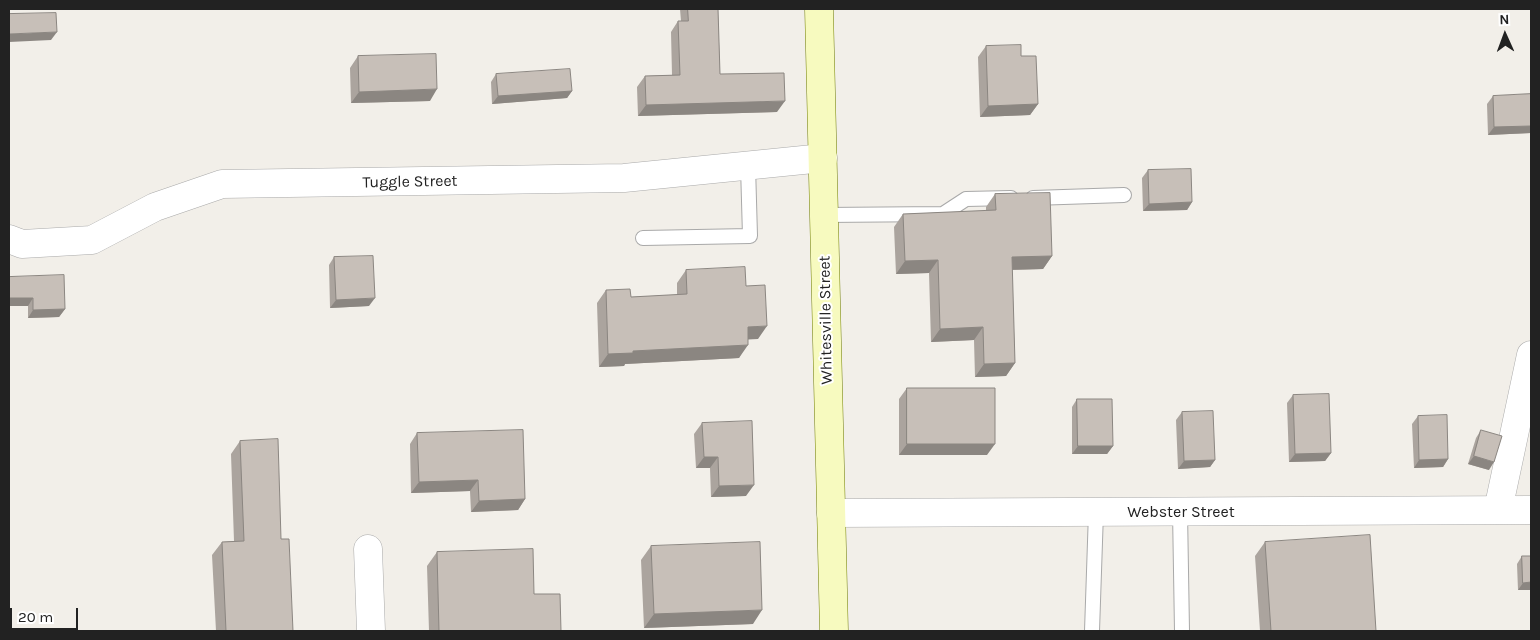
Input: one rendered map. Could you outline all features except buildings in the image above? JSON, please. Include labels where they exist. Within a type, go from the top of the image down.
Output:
[{"type":"main road","name":"Whitesville Street","points":[[819,9],[834,631]]},
{"type":"street","name":"Tuggle Street","points":[[9,239],[22,244],[92,240],[155,207],[222,184],[624,178],[823,158]]},
{"type":"street","points":[[1498,510],[1531,355]]},
{"type":"street","name":"Webster Street","points":[[831,514],[1531,510]]},
{"type":"street","points":[[368,549],[372,631]]},
{"type":"lane","points":[[643,238],[750,236],[748,166]]},
{"type":"lane","points":[[824,215],[943,214],[966,200],[1124,196]]},
{"type":"lane","points":[[1092,631],[1096,512]]},
{"type":"lane","points":[[1180,512],[1182,631]]}]
